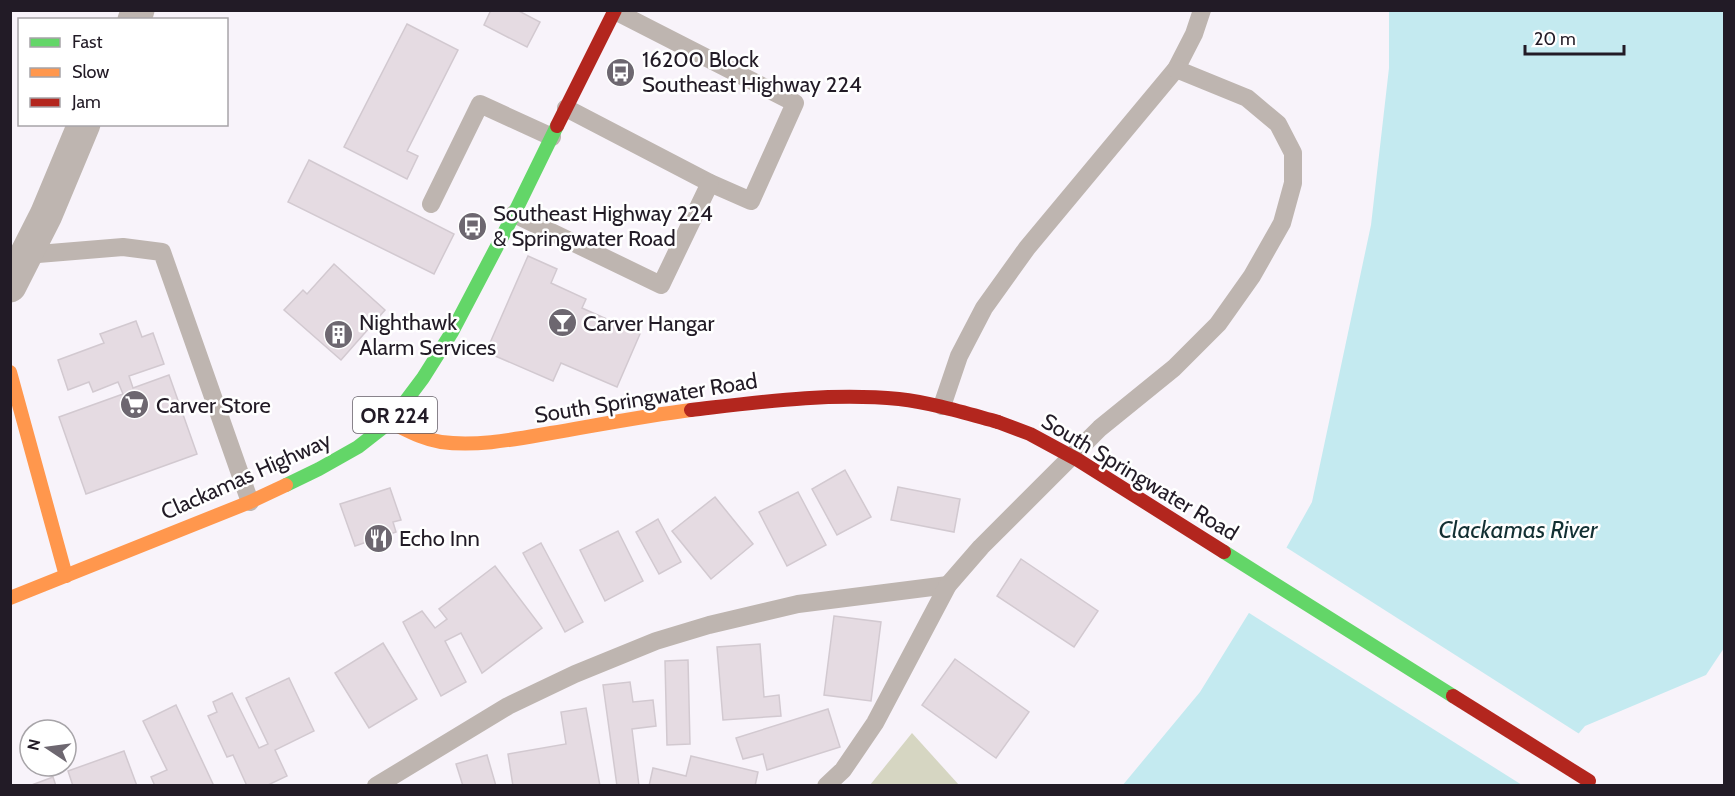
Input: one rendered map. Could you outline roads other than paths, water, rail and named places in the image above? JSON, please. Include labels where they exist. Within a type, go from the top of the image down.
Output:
[{"type":"main road","name":"Clackamas Highway","points":[[10,598],[250,502],[319,469],[358,447],[390,422],[423,378],[452,332],[514,214],[615,11]]},
{"type":"main road","points":[[10,372],[66,576]]},
{"type":"main road","name":"South Springwater Road","points":[[390,422],[420,437],[442,442],[472,443],[770,400],[836,397],[898,399],[942,406],[998,422],[1030,434],[1072,456],[1595,783]]},
{"type":"street","points":[[10,286],[46,215],[83,126]]},
{"type":"lane","points":[[942,406],[959,356],[990,299],[1027,248],[1176,69],[1194,34],[1202,10]]},
{"type":"lane","points":[[566,108],[710,183],[752,201],[795,103],[615,11]]},
{"type":"lane","points":[[826,786],[843,770],[875,723],[948,585],[981,546],[1100,428],[1174,368],[1218,324],[1252,276],[1282,223],[1293,183],[1293,153],[1278,124],[1247,98],[1176,69]]},
{"type":"lane","points":[[431,204],[480,104],[552,137]]},
{"type":"lane","points":[[514,214],[661,285],[710,183]]},
{"type":"lane","points":[[26,255],[123,247],[162,252],[250,502]]},
{"type":"lane","points":[[376,786],[508,706],[575,674],[656,641],[709,625],[798,604],[948,585]]},
{"type":"water","name":"Clackamas River","points":[[1389,11],[1724,11],[1724,648],[1706,675],[1585,726],[1535,785],[1122,786],[1200,692],[1260,595],[1312,502],[1371,225],[1389,68]]},
{"type":"place","name":"16200 Block Southeast Highway 224","points":[[621,72]]},
{"type":"place","name":"Southeast Highway 224 & Springwater Road","points":[[472,226]]},
{"type":"place","name":"Carver Hangar","points":[[562,323]]},
{"type":"place","name":"Nighthawk Alarm Services","points":[[338,335]]},
{"type":"place","name":"Carver Store","points":[[135,405]]},
{"type":"place","name":"Echo Inn","points":[[378,538]]}]
